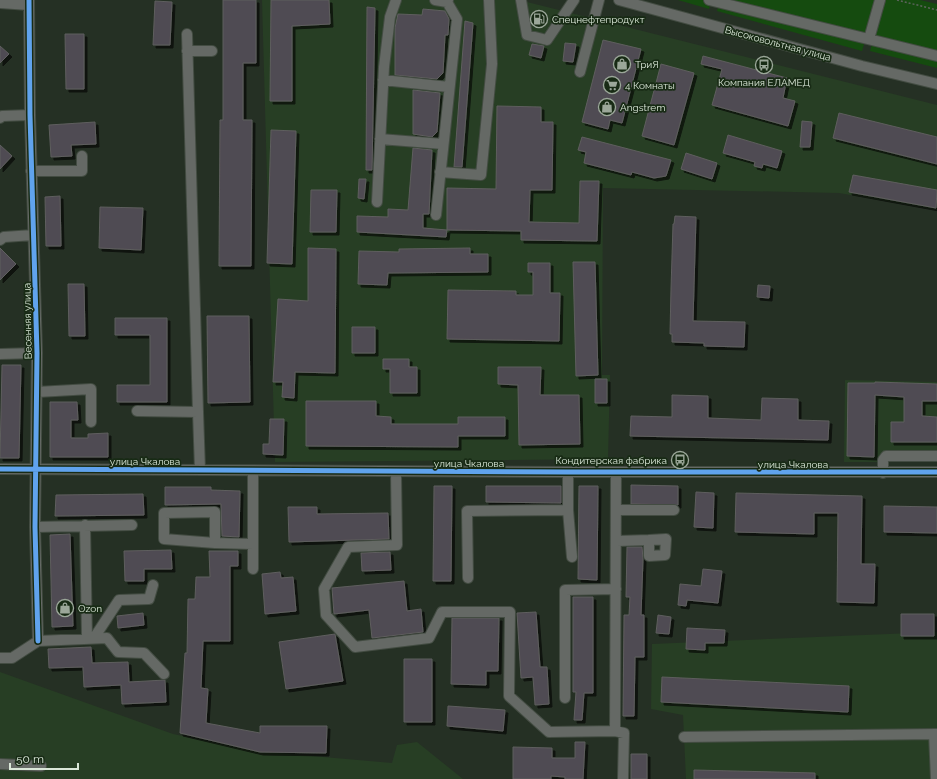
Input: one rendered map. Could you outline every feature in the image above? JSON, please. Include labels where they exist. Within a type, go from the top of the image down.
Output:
[{"type":"street","points":[[377,202],[383,80],[390,17],[396,0]]},
{"type":"street","points":[[435,0],[448,1],[457,20],[436,215]]},
{"type":"street","points":[[440,172],[481,175],[492,64],[489,0]]},
{"type":"street","points":[[521,0],[527,35],[547,40],[574,0]]},
{"type":"street","points":[[580,72],[599,0]]},
{"type":"street","name":"Высоковольтная улица","points":[[619,0],[862,66],[937,84]]},
{"type":"street","points":[[869,39],[880,0]]},
{"type":"street","points":[[713,1],[937,56]]},
{"type":"street","points":[[0,3],[29,3]]},
{"type":"street","name":"Весенняя улица","points":[[29,3],[31,171],[37,353],[35,527],[38,641]]},
{"type":"street","points":[[187,34],[200,470]]},
{"type":"street","points":[[187,51],[212,51]]},
{"type":"street","points":[[383,80],[449,87]]},
{"type":"street","points":[[0,118],[2,116],[30,115]]},
{"type":"street","points":[[380,139],[443,144]]},
{"type":"street","points":[[31,171],[82,171],[82,156]]},
{"type":"street","points":[[0,240],[4,237],[33,235]]},
{"type":"street","points":[[0,354],[37,353]]},
{"type":"street","points":[[37,392],[90,389],[91,422]]},
{"type":"street","points":[[138,411],[198,412]]},
{"type":"street","points":[[883,473],[883,460],[886,456],[937,456]]},
{"type":"street","name":"улица Чкалова","points":[[0,469],[396,472],[937,472]]},
{"type":"street","points":[[253,471],[253,569]]},
{"type":"street","points":[[396,472],[397,545],[348,547],[324,589],[326,615],[356,647],[429,638],[442,612],[510,612],[509,696],[549,732],[615,731],[624,733],[623,779]]},
{"type":"street","points":[[568,472],[568,510],[572,557]]},
{"type":"street","points":[[615,731],[617,541],[616,472]]},
{"type":"street","points":[[468,578],[467,511],[568,510]]},
{"type":"street","points":[[616,510],[673,510]]},
{"type":"street","points":[[215,543],[215,512],[164,513],[164,539],[215,543],[253,544]]},
{"type":"street","points":[[85,525],[90,639]]},
{"type":"street","points":[[35,527],[132,525]]},
{"type":"street","points":[[617,541],[649,540]]},
{"type":"street","points":[[90,639],[119,600],[149,599],[153,585]]},
{"type":"street","points":[[565,698],[565,590],[616,589]]},
{"type":"street","points":[[0,658],[12,658],[38,641],[107,638],[118,652],[144,653],[164,674]]},
{"type":"street","points":[[684,737],[935,734],[936,779]]},
{"type":"street","points":[[0,764],[41,766]]},
{"type":"path","points":[[897,0],[937,10]]},
{"type":"shaded area","points":[[262,0],[519,0],[937,105],[937,210],[839,193],[603,188],[602,375],[610,375],[608,459],[275,462]]},
{"type":"shaded area","points":[[845,380],[937,382],[937,462],[844,462]]},
{"type":"shaded area","points":[[937,632],[937,779],[686,779],[683,715],[651,709],[652,644]]},
{"type":"shaded area","points":[[0,672],[173,734],[255,751],[392,763],[397,745],[417,742],[463,779],[0,779]]},
{"type":"green space","points":[[678,0],[711,0],[709,9]]},
{"type":"green space","points":[[720,0],[877,0],[862,51],[717,11]]},
{"type":"green space","points":[[883,0],[920,0],[937,4],[937,68],[870,51]]},
{"type":"building","points":[[223,0],[256,0],[256,63],[243,63],[243,120],[252,120],[251,266],[219,266],[220,120],[223,120]]},
{"type":"building","points":[[271,0],[329,0],[330,24],[292,26],[292,101],[270,101]]},
{"type":"building","points":[[155,1],[172,2],[170,45],[153,45]]},
{"type":"building","points":[[367,7],[375,8],[372,170],[366,170]]},
{"type":"building","points":[[423,9],[445,11],[449,19],[448,35],[445,35],[443,73],[437,79],[395,75],[395,28],[398,14],[422,15]]},
{"type":"building","points":[[465,21],[473,23],[462,167],[454,167]]},
{"type":"building","points":[[65,34],[84,34],[84,89],[66,89]]},
{"type":"building","name":"4 Комнаты","points":[[603,40],[641,49],[622,123],[610,120],[608,129],[582,122]]},
{"type":"building","points":[[565,43],[576,44],[573,62],[563,61]]},
{"type":"building","points":[[532,44],[544,46],[541,58],[529,55]]},
{"type":"building","points":[[0,46],[9,54],[0,63]]},
{"type":"building","points":[[703,56],[787,78],[783,98],[795,101],[788,126],[712,105],[722,69],[701,64]]},
{"type":"building","points":[[661,64],[694,73],[674,145],[642,136]]},
{"type":"building","points":[[413,90],[440,93],[437,132],[432,137],[413,134]]},
{"type":"building","points":[[497,106],[541,107],[541,122],[553,122],[552,190],[530,190],[529,222],[579,223],[580,181],[599,181],[597,241],[521,240],[521,231],[447,230],[447,188],[496,189]]},
{"type":"building","points":[[839,113],[937,137],[937,164],[833,138]]},
{"type":"building","points":[[802,121],[812,122],[810,147],[800,147]]},
{"type":"building","points":[[95,122],[96,144],[71,145],[72,156],[51,157],[49,125]]},
{"type":"building","points":[[271,130],[296,131],[292,264],[267,263]]},
{"type":"building","points":[[728,135],[782,151],[777,168],[763,164],[762,168],[754,166],[755,162],[723,153]]},
{"type":"building","points":[[582,137],[671,160],[666,176],[654,178],[632,172],[631,175],[584,163],[586,152],[578,150]]},
{"type":"building","points":[[0,145],[12,156],[0,169]]},
{"type":"building","points":[[413,148],[432,150],[429,214],[423,214],[423,228],[447,230],[446,237],[357,232],[357,216],[388,217],[388,209],[408,210]]},
{"type":"building","points":[[686,153],[717,163],[712,179],[681,169]]},
{"type":"building","points":[[853,175],[937,190],[936,208],[849,192]]},
{"type":"building","points":[[359,179],[366,179],[364,199],[358,198]]},
{"type":"building","points":[[311,190],[337,190],[336,232],[310,232]]},
{"type":"building","points":[[60,196],[61,246],[46,246],[45,197]]},
{"type":"building","points":[[100,207],[143,208],[141,250],[99,248]]},
{"type":"building","points":[[675,216],[696,217],[693,321],[745,322],[744,347],[704,346],[704,343],[672,342],[672,334],[670,334],[671,289],[673,224]]},
{"type":"building","points":[[0,248],[16,264],[0,280]]},
{"type":"building","points":[[308,248],[336,249],[335,373],[295,372],[294,398],[282,397],[283,382],[273,382],[278,299],[308,301]]},
{"type":"building","points":[[470,248],[470,254],[488,254],[488,272],[388,273],[387,285],[358,284],[359,251],[399,252],[399,249]]},
{"type":"building","points":[[573,262],[595,262],[598,375],[576,376]]},
{"type":"building","points":[[528,263],[550,263],[550,293],[560,293],[559,341],[447,339],[448,290],[516,291],[516,295],[533,295],[533,272],[528,272]]},
{"type":"building","points":[[68,284],[84,284],[85,336],[69,336]]},
{"type":"building","points":[[758,285],[770,286],[769,298],[757,297]]},
{"type":"building","points":[[207,316],[249,316],[250,402],[208,403]]},
{"type":"building","points":[[115,318],[167,318],[167,402],[117,402],[117,385],[150,385],[150,335],[115,335]]},
{"type":"building","points":[[352,327],[375,327],[375,353],[352,353]]},
{"type":"building","points":[[383,359],[409,359],[409,367],[417,367],[417,393],[390,393],[390,369],[383,369]]},
{"type":"building","points":[[2,365],[21,365],[19,458],[0,458]]},
{"type":"building","points":[[498,367],[541,367],[540,395],[579,395],[580,444],[519,445],[518,385],[498,384]]},
{"type":"building","points":[[595,379],[607,379],[607,403],[595,403]]},
{"type":"building","points":[[875,382],[937,384],[937,401],[922,401],[922,416],[937,417],[937,442],[891,442],[891,422],[904,422],[904,397],[875,395],[874,457],[847,456],[848,383]]},
{"type":"building","points":[[672,395],[708,396],[708,418],[761,420],[762,398],[798,399],[798,420],[829,421],[828,440],[630,436],[631,416],[672,417]]},
{"type":"building","points":[[306,401],[376,401],[376,416],[391,417],[391,424],[458,424],[458,417],[505,417],[505,436],[458,436],[458,447],[306,446]]},
{"type":"building","points":[[50,402],[77,402],[78,420],[71,420],[71,438],[88,438],[88,434],[108,433],[108,457],[50,457]]},
{"type":"building","points":[[270,419],[284,419],[283,455],[263,454],[263,444],[269,444]]},
{"type":"building","points":[[631,485],[678,486],[678,505],[631,504]]},
{"type":"building","points":[[434,486],[452,486],[451,581],[433,581]]},
{"type":"building","points":[[486,486],[561,486],[561,503],[486,502]]},
{"type":"building","points":[[579,486],[598,486],[597,580],[578,579]]},
{"type":"building","points":[[165,487],[211,487],[211,490],[240,491],[239,537],[222,536],[221,504],[165,505]]},
{"type":"building","points":[[696,492],[714,493],[713,528],[694,527]]},
{"type":"building","points":[[736,493],[862,496],[861,564],[875,564],[874,603],[837,602],[838,513],[814,513],[814,534],[735,532]]},
{"type":"building","points":[[143,494],[144,515],[55,516],[56,495]]},
{"type":"building","points":[[884,506],[937,507],[937,533],[884,532]]},
{"type":"building","points":[[288,507],[317,507],[317,514],[388,513],[389,539],[289,542]]},
{"type":"building","points":[[70,534],[73,626],[52,627],[50,535]]},
{"type":"building","points":[[627,547],[642,547],[643,559],[641,615],[644,615],[644,657],[635,657],[634,716],[623,716],[624,615],[629,615],[630,597],[626,597]]},
{"type":"building","points":[[171,550],[172,569],[144,569],[144,581],[125,581],[124,551]]},
{"type":"building","points":[[209,551],[238,551],[238,566],[230,566],[230,641],[203,641],[201,688],[208,689],[206,723],[260,733],[260,726],[327,726],[326,753],[260,752],[180,733],[185,653],[187,653],[188,599],[195,599],[196,577],[210,577]]},
{"type":"building","points":[[390,552],[391,570],[362,571],[361,553]]},
{"type":"building","points":[[703,569],[722,571],[718,603],[687,600],[686,606],[678,605],[680,584],[701,586]]},
{"type":"building","points":[[280,572],[281,578],[293,577],[296,611],[265,614],[262,574]]},
{"type":"building","points":[[404,581],[407,611],[421,609],[423,632],[372,638],[369,610],[334,614],[332,588]]},
{"type":"building","points":[[573,597],[593,597],[593,693],[584,693],[582,720],[574,720],[576,692],[573,692]]},
{"type":"building","points":[[536,612],[540,667],[547,667],[549,704],[535,705],[533,677],[521,678],[517,613]]},
{"type":"building","points":[[143,613],[144,625],[118,628],[117,616]]},
{"type":"building","points":[[901,614],[934,614],[934,636],[901,636]]},
{"type":"building","points":[[658,615],[671,617],[669,634],[656,633]]},
{"type":"building","points":[[452,618],[499,618],[498,671],[486,671],[486,685],[451,684]]},
{"type":"building","points":[[687,628],[725,630],[724,643],[705,643],[705,650],[686,649]]},
{"type":"building","points":[[335,634],[343,681],[286,689],[279,642]]},
{"type":"building","points":[[91,647],[92,663],[128,662],[129,682],[165,680],[166,702],[122,704],[121,685],[84,687],[83,667],[49,668],[48,649]]},
{"type":"building","points":[[404,659],[432,659],[432,722],[404,722]]},
{"type":"building","points":[[662,677],[849,686],[848,712],[661,702]]},
{"type":"building","points":[[448,706],[505,710],[503,731],[447,726]]},
{"type":"building","points":[[575,742],[585,742],[583,779],[565,779],[565,777],[551,776],[551,779],[513,779],[513,747],[552,748],[552,758],[575,758]]},
{"type":"building","points":[[631,754],[647,754],[647,779],[631,779]]},
{"type":"building","points":[[694,770],[815,773],[815,779],[694,779]]},
{"type":"cycle path","points":[[29,0],[30,115],[37,353],[35,527],[38,641]]},
{"type":"cycle path","points":[[0,469],[937,472]]},
{"type":"place","name":"Спецнефтепродукт","points":[[539,19]]},
{"type":"place","name":"ТриЯ","points":[[622,64]]},
{"type":"place","name":"Компания ЕЛАМЕД","points":[[764,65]]},
{"type":"place","name":"4 Комнаты","points":[[612,85]]},
{"type":"place","name":"Angstrem","points":[[607,107]]},
{"type":"place","name":"Кондитерская фабрика","points":[[680,460]]},
{"type":"place","name":"Ozon","points":[[65,608]]}]
